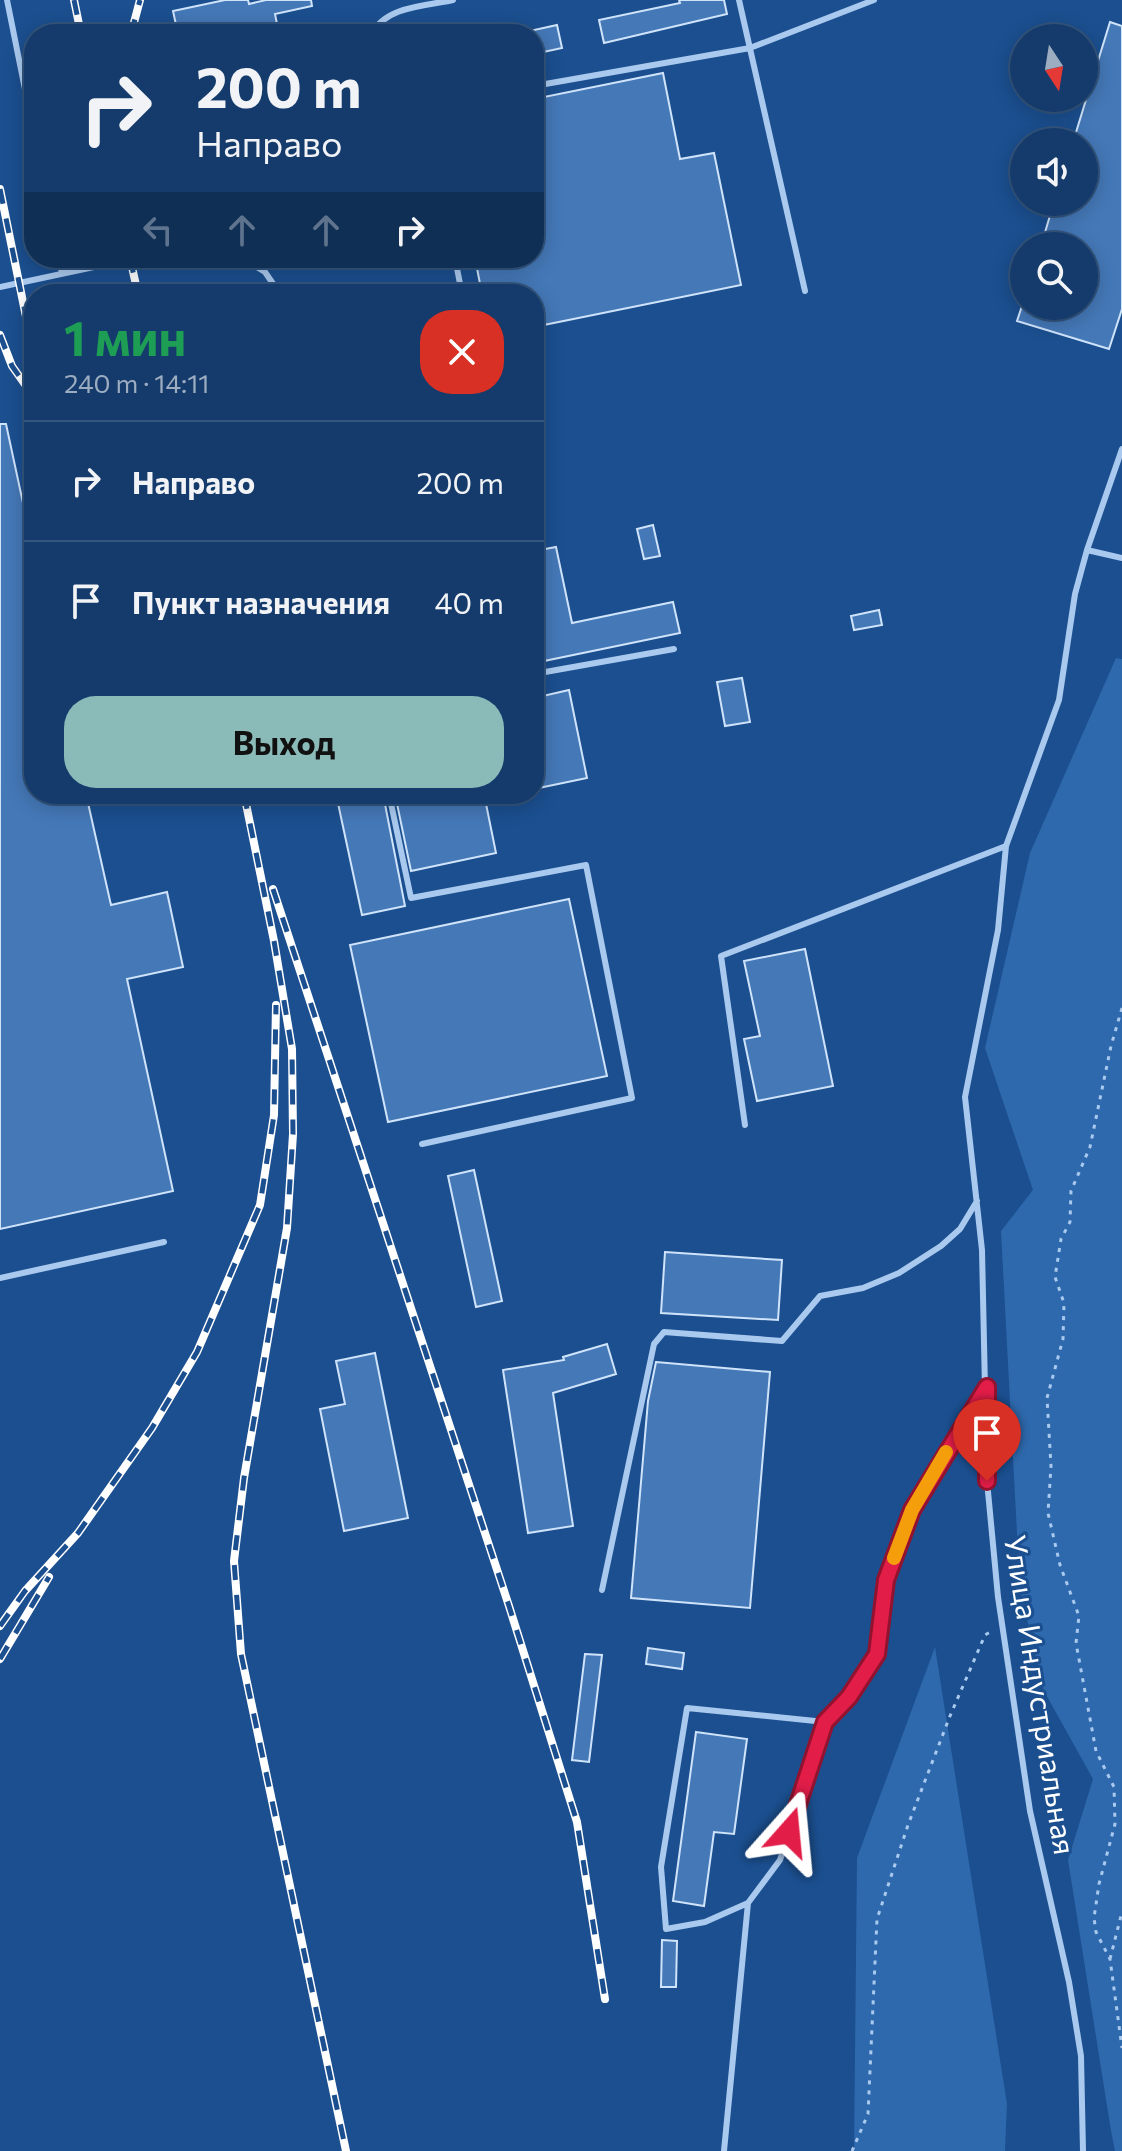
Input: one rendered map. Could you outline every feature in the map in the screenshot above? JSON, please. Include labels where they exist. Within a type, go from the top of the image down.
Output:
[{"type":"lane","points":[[7,0],[24,84]]},
{"type":"lane","points":[[378,24],[391,13],[453,0]]},
{"type":"lane","points":[[739,0],[805,291]]},
{"type":"lane","points":[[544,84],[750,48],[874,0]]},
{"type":"lane","points":[[61,268],[62,273]]},
{"type":"lane","points":[[0,287],[87,268]]},
{"type":"lane","points":[[258,268],[273,284]]},
{"type":"lane","name":"Улица Индустриальная","points":[[1083,2151],[1081,2056],[1069,1982],[1030,1811],[1002,1626],[987,1481],[982,1250],[965,1097],[998,930],[1006,846],[1059,700],[1075,594],[1122,449]]},
{"type":"lane","points":[[1087,550],[1122,558]]},
{"type":"lane","points":[[544,672],[674,649]]},
{"type":"lane","points":[[391,804],[411,898],[586,865],[632,1098],[422,1144]]},
{"type":"lane","points":[[745,1125],[721,956],[1006,846]]},
{"type":"lane","points":[[602,1590],[654,1344],[664,1332],[782,1341],[820,1296],[863,1288],[887,1278],[941,1246],[960,1229],[977,1201]]},
{"type":"lane","points":[[0,1278],[164,1242]]},
{"type":"lane","points":[[825,1722],[687,1708],[661,1867],[666,1929],[705,1922],[748,1903],[780,1860],[825,1722],[849,1697],[877,1654],[886,1580],[912,1510],[987,1387]]},
{"type":"lane","points":[[724,2151],[748,1903]]},
{"type":"path","points":[[1122,1008],[1090,1147],[1071,1191],[1070,1222],[1061,1239],[1055,1277],[1064,1303],[1063,1339],[1047,1398],[1051,1466],[1048,1513],[1060,1565],[1079,1616],[1076,1643],[1096,1751],[1114,1787],[1115,1824],[1099,1884],[1094,1918],[1096,1932],[1110,1959],[1122,2048]]},
{"type":"path","points":[[852,2151],[868,2114],[877,1919],[908,1825],[956,1702],[985,1635],[1002,1626]]},
{"type":"path","points":[[1110,1959],[1122,1912]]},
{"type":"shaded area","points":[[1116,658],[1122,659],[1122,2151],[1115,2151],[1111,2131],[1068,1860],[1093,1779],[1044,1691],[1020,1590],[1001,1231],[1033,1190],[985,1048],[1030,853]]},
{"type":"shaded area","points":[[935,1647],[1007,2104],[1005,2151],[854,2151],[857,1858]]},
{"type":"building","points":[[225,0],[248,0],[249,4],[266,0],[311,0],[312,6],[275,14],[277,24],[176,24],[173,11]]},
{"type":"building","points":[[679,0],[724,0],[727,14],[604,43],[599,20],[680,3]]},
{"type":"building","points":[[1110,22],[1122,26],[1122,309],[1109,349],[1017,321],[1098,320],[1098,232],[1045,232],[1050,216],[1098,216],[1098,128],[1077,128],[1082,112],[1098,112],[1098,61]]},
{"type":"building","points":[[557,25],[562,48],[544,52],[544,28]]},
{"type":"building","points":[[663,73],[680,159],[714,153],[741,285],[544,325],[544,284],[480,284],[477,268],[544,268],[544,97]]},
{"type":"building","points":[[0,424],[6,424],[24,508],[24,804],[88,804],[111,905],[167,892],[183,967],[127,979],[173,1191],[0,1229]]},
{"type":"building","points":[[653,525],[660,556],[644,559],[637,529]]},
{"type":"building","points":[[556,547],[572,623],[673,602],[680,633],[544,661],[544,549]]},
{"type":"building","points":[[879,610],[882,625],[854,630],[851,616]]},
{"type":"building","points":[[742,678],[750,722],[725,726],[717,682]]},
{"type":"building","points":[[569,690],[587,778],[544,787],[544,696]]},
{"type":"building","points":[[338,804],[385,804],[405,906],[362,915]]},
{"type":"building","points":[[397,804],[486,804],[496,853],[411,871]]},
{"type":"building","points":[[569,899],[607,1076],[388,1122],[350,945]]},
{"type":"building","points":[[805,949],[833,1086],[757,1101],[744,1039],[760,1036],[744,961]]},
{"type":"building","points":[[474,1170],[502,1301],[476,1307],[448,1176]]},
{"type":"building","points":[[665,1252],[782,1260],[778,1320],[661,1313]]},
{"type":"building","points":[[607,1344],[616,1374],[553,1393],[573,1526],[528,1533],[503,1370],[564,1360],[563,1357]]},
{"type":"building","points":[[375,1353],[408,1518],[344,1531],[320,1409],[345,1404],[336,1361]]},
{"type":"building","points":[[656,1362],[770,1372],[750,1608],[631,1598],[648,1401]]},
{"type":"building","points":[[648,1648],[684,1653],[682,1669],[646,1664]]},
{"type":"building","points":[[585,1654],[602,1655],[589,1762],[572,1760]]},
{"type":"building","points":[[696,1732],[747,1739],[734,1834],[714,1832],[704,1906],[673,1901]]},
{"type":"building","points":[[662,1940],[677,1941],[676,1987],[661,1987]]},
{"type":"railway","points":[[74,0],[79,24]]},
{"type":"railway","points":[[134,24],[140,0]]},
{"type":"railway","points":[[0,189],[24,307]]},
{"type":"railway","points":[[132,268],[136,284]]},
{"type":"railway","points":[[0,335],[12,366],[24,383]]},
{"type":"railway","points":[[246,804],[292,1049],[293,1134],[287,1228],[244,1478],[234,1561],[241,1654],[346,2151]]},
{"type":"railway","points":[[273,889],[577,1822],[605,1999]]},
{"type":"railway","points":[[0,1626],[25,1591],[78,1533],[152,1428],[197,1352],[260,1205],[274,1115],[276,1005]]},
{"type":"railway","points":[[0,1659],[49,1577]]},
{"type":"slow traffic","points":[[894,1558],[912,1510],[946,1452]]},
{"type":"route","points":[[789,1832],[825,1722],[849,1697],[877,1654],[886,1580],[912,1510],[987,1387],[987,1481]]}]
